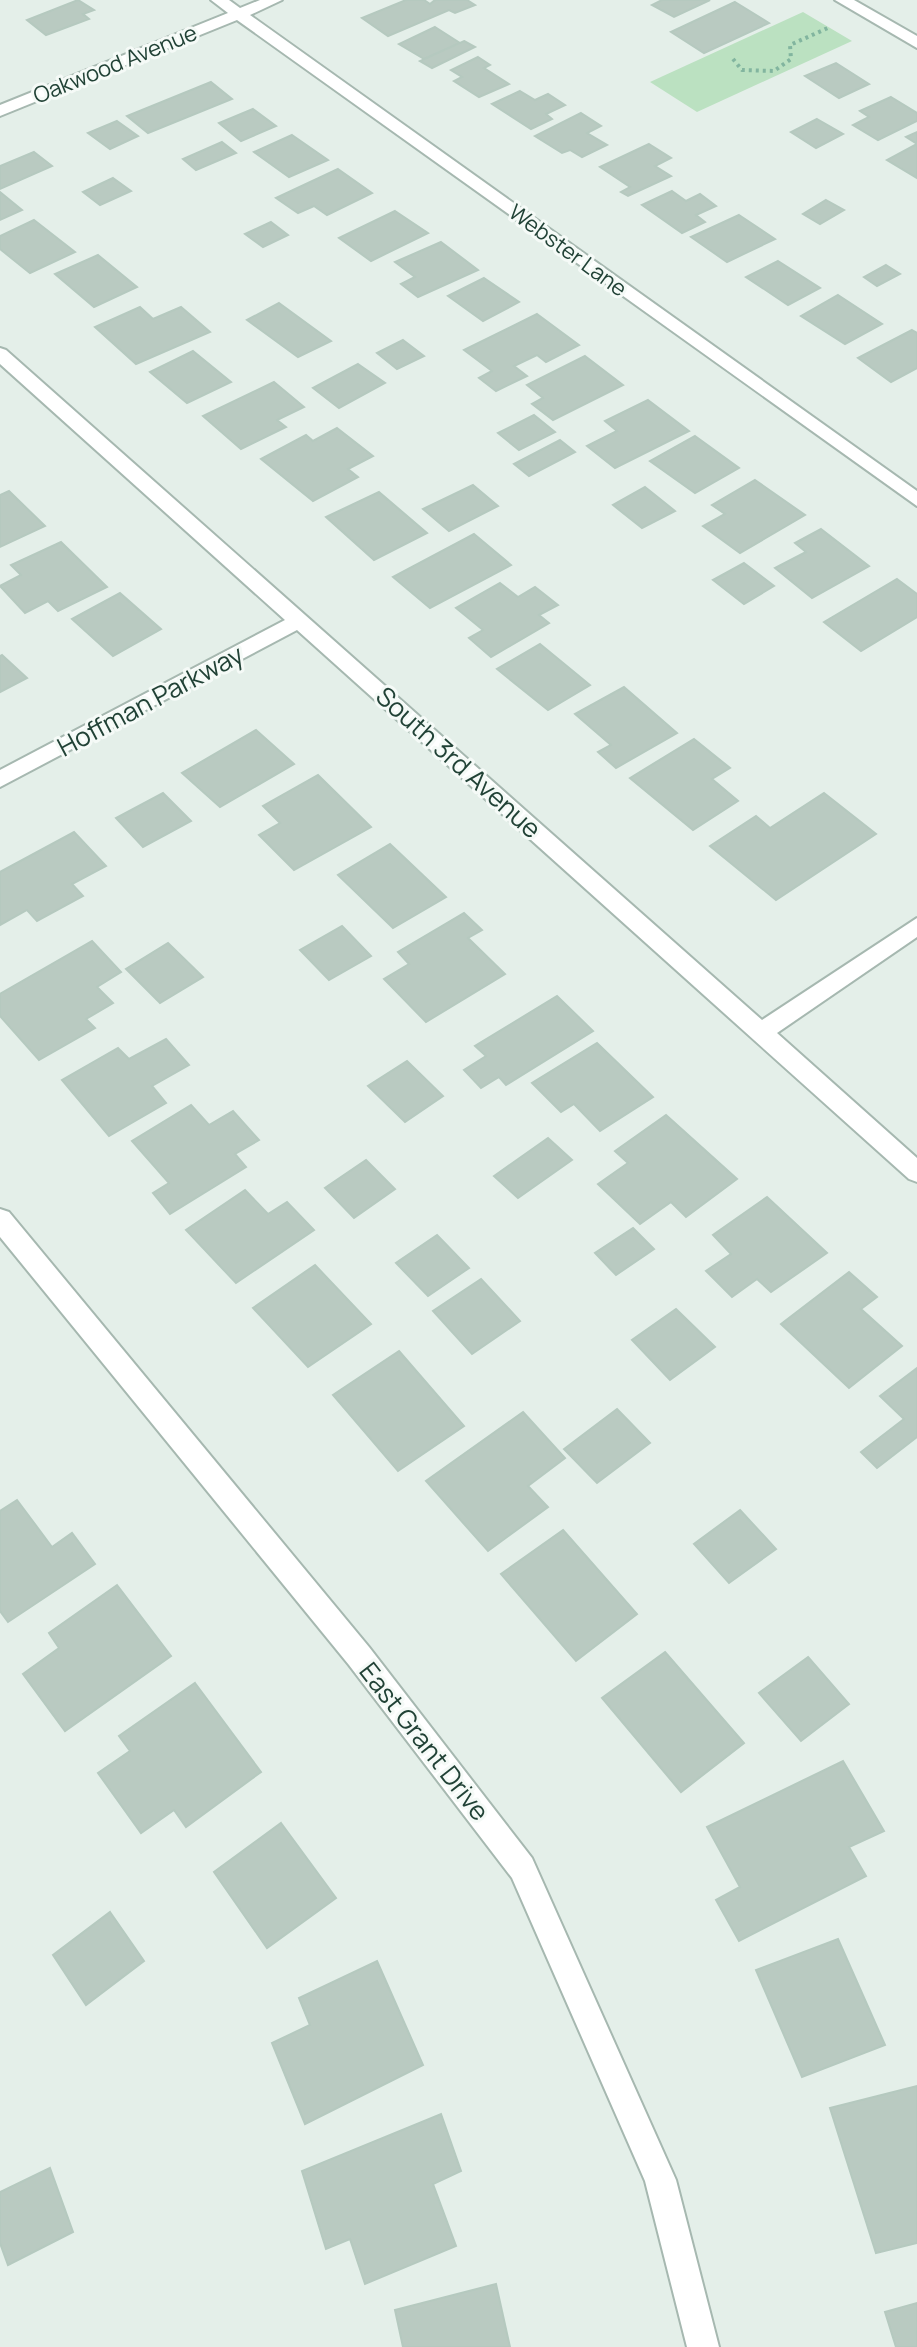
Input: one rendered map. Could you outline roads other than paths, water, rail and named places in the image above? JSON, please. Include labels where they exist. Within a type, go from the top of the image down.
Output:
[{"type":"street","name":"Webster Lane","points":[[219,0],[917,500]]},
{"type":"street","name":"Oakwood Avenue","points":[[0,111],[274,0]]},
{"type":"street","points":[[843,0],[917,43]]},
{"type":"street","name":"South 3rd Avenue","points":[[0,354],[917,1172]]},
{"type":"street","name":"Hoffman Parkway","points":[[0,779],[301,620]]},
{"type":"street","points":[[760,1033],[917,926]]},
{"type":"street","name":"East Grant Drive","points":[[0,1219],[359,1656],[522,1868],[660,2180],[703,2347]]}]
